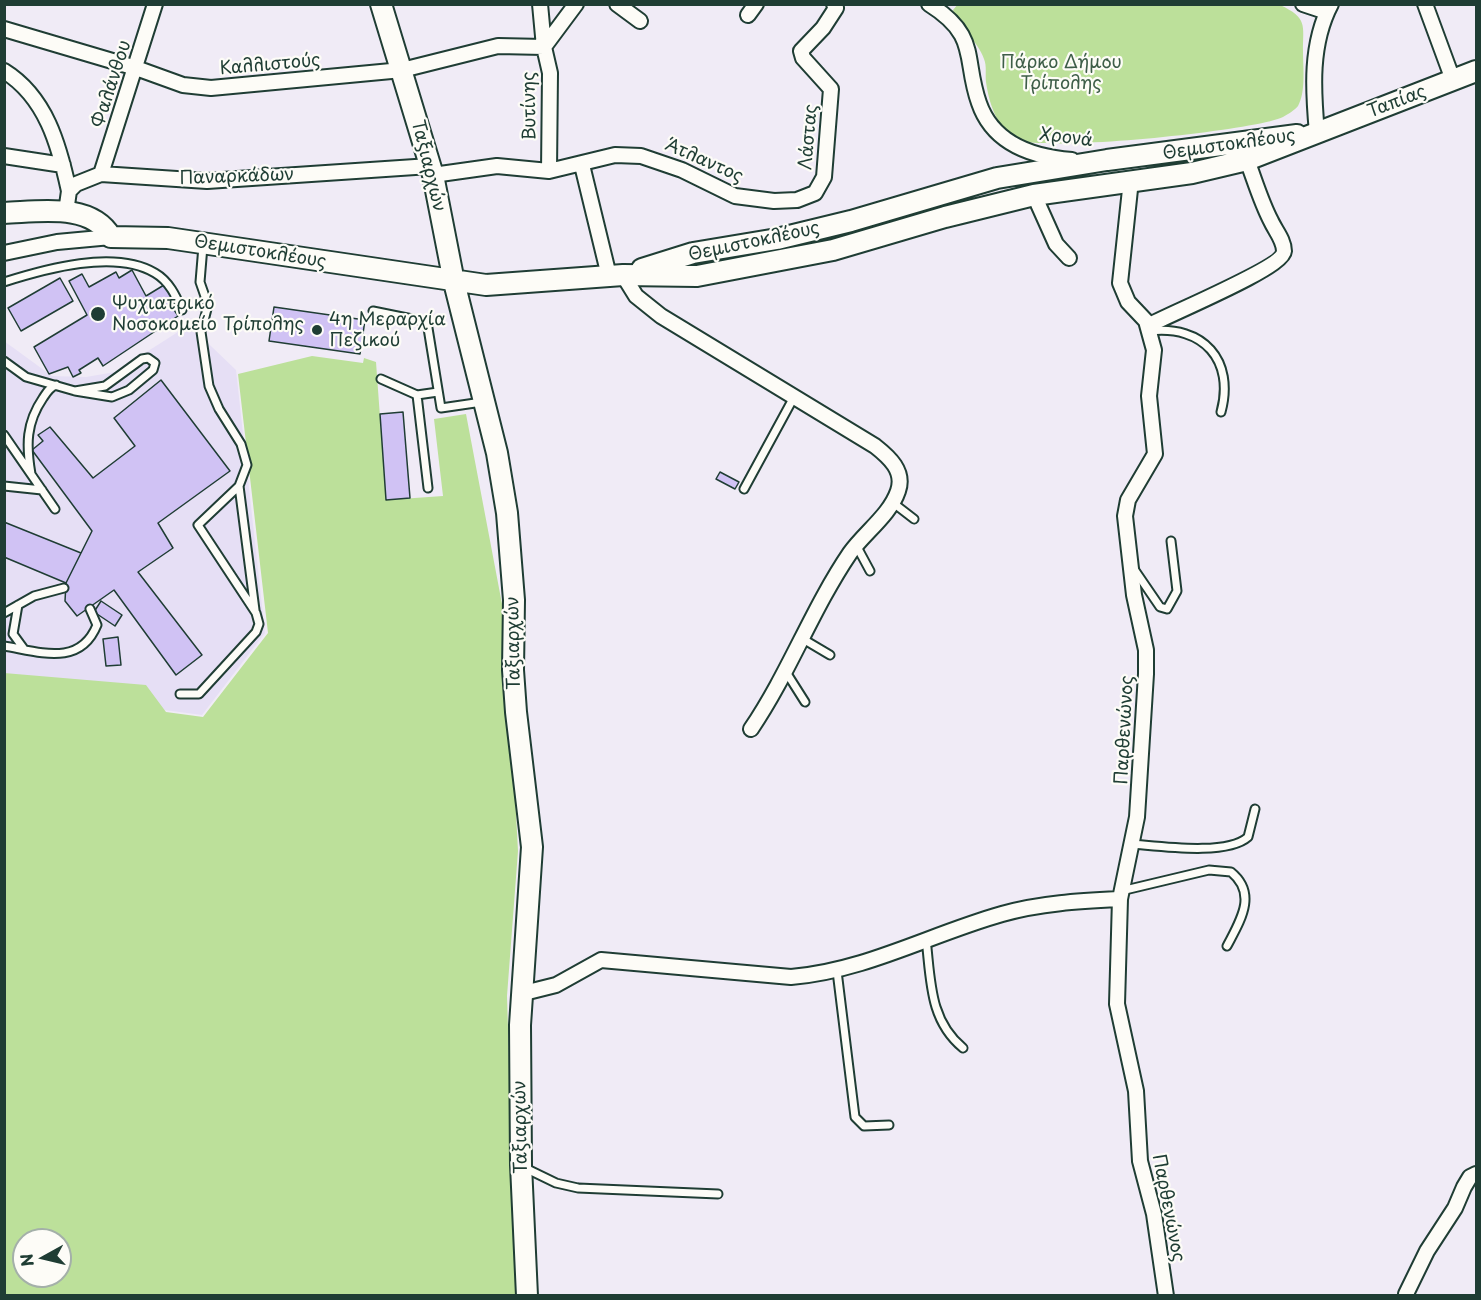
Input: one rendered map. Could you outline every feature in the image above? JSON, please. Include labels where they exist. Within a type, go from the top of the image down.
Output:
[{"type":"street","name":"Φαλάνθου","points":[[101,174],[155,4]]},
{"type":"street","name":"Ταξιαρχών","points":[[381,4],[432,170],[454,282],[485,402],[507,513],[514,600],[513,669],[516,712],[531,827],[531,880],[520,994],[521,1166],[527,1296]]},
{"type":"street","name":"Βυτίνης","points":[[540,4],[544,47],[550,73],[549,171]]},
{"type":"street","points":[[544,47],[576,4]]},
{"type":"street","points":[[617,4],[640,21]]},
{"type":"street","name":"Λάστας","points":[[818,190],[827,165],[831,89],[803,58],[801,51],[834,14],[834,4]]},
{"type":"street","name":"Χρονά","points":[[929,4],[944,15],[963,38],[969,50],[979,104],[997,132],[1010,143],[1039,155],[1072,160],[1107,160]]},
{"type":"street","points":[[1304,4],[1329,8],[1319,38],[1315,65],[1317,133]]},
{"type":"street","points":[[1425,4],[1453,80]]},
{"type":"street","name":"Καλλιστούς","points":[[4,29],[136,68],[183,86],[201,88],[402,70],[498,46],[544,47]]},
{"type":"street","points":[[4,71],[27,89],[46,117],[63,165],[69,191],[66,212]]},
{"type":"street","name":"Ταπίας","points":[[1317,133],[1476,71]]},
{"type":"street","name":"Θεμιστοκλέους","points":[[616,275],[693,254],[777,239],[851,221],[997,178],[1107,160],[1317,133]]},
{"type":"street","name":"Θεμιστοκλέους","points":[[4,253],[57,242],[146,236],[454,282],[509,285],[616,275],[697,276],[781,262],[1034,195],[1192,173],[1247,160],[1317,133]]},
{"type":"street","name":"Άτλαντος","points":[[432,170],[497,166],[549,171],[582,165],[615,155],[652,158],[682,170],[724,193],[751,200],[791,201],[818,190]]},
{"type":"street","points":[[4,156],[63,165]]},
{"type":"street","points":[[1131,180],[1120,283],[1128,302],[1149,328],[1260,273],[1278,262],[1284,254],[1284,247],[1247,160]]},
{"type":"street","points":[[582,165],[616,275],[636,296],[661,316],[890,458],[900,478],[898,492],[856,545],[786,672],[751,729]]},
{"type":"street","name":"Παναρκάδων","points":[[69,191],[76,183],[101,174],[207,181],[432,170]]},
{"type":"street","points":[[1034,195],[1056,244],[1069,258]]},
{"type":"street","points":[[4,213],[66,212],[97,220],[111,237]]},
{"type":"street","name":"Παρθενώνος","points":[[1149,328],[1154,350],[1149,396],[1155,454],[1126,505],[1131,564],[1146,661],[1137,817],[1121,895],[1118,1010],[1136,1091],[1140,1161],[1154,1214],[1166,1296]]},
{"type":"street","points":[[520,994],[556,985],[601,960],[791,977],[837,970],[1017,910],[1121,895]]},
{"type":"street","points":[[1406,1294],[1427,1251],[1455,1208],[1464,1187],[1470,1177],[1476,1174]]},
{"type":"lane","points":[[203,243],[200,282],[208,305],[201,332],[209,386],[219,409],[241,444],[246,459],[245,473],[239,486],[198,525],[256,613]]},
{"type":"lane","points":[[4,282],[78,265],[122,264],[156,273],[174,293],[182,310]]},
{"type":"lane","points":[[373,311],[427,322],[441,408],[485,402]]},
{"type":"lane","points":[[1149,328],[1169,329],[1200,341],[1220,361],[1226,385],[1221,412]]},
{"type":"lane","points":[[4,361],[27,377],[75,391],[119,396],[152,371],[155,363],[142,358],[105,386],[75,391]]},
{"type":"lane","points":[[381,379],[417,395],[438,392]]},
{"type":"lane","points":[[31,474],[27,440],[29,425],[43,398],[56,385]]},
{"type":"lane","points":[[417,395],[428,488]]},
{"type":"lane","points":[[744,489],[794,397]]},
{"type":"lane","points":[[4,435],[55,509]]},
{"type":"lane","points":[[4,486],[42,490]]},
{"type":"lane","points":[[180,694],[199,694],[256,632],[259,624],[239,486]]},
{"type":"lane","points":[[891,502],[914,519]]},
{"type":"lane","points":[[1131,564],[1160,607],[1167,609],[1177,591],[1172,541]]},
{"type":"lane","points":[[856,545],[870,571]]},
{"type":"lane","points":[[4,613],[34,596],[64,588]]},
{"type":"lane","points":[[18,605],[13,634],[24,650]]},
{"type":"lane","points":[[4,646],[71,654],[82,648],[97,625],[90,609]]},
{"type":"lane","points":[[803,639],[830,655]]},
{"type":"lane","points":[[786,672],[805,702]]},
{"type":"lane","points":[[1131,844],[1190,847],[1239,843],[1248,837],[1255,809]]},
{"type":"lane","points":[[1121,895],[1209,870],[1231,872],[1244,887],[1245,906],[1227,946]]},
{"type":"lane","points":[[926,939],[936,1012],[947,1033],[963,1048]]},
{"type":"lane","points":[[837,970],[855,1117],[864,1126],[889,1125]]},
{"type":"lane","points":[[521,1166],[556,1183],[578,1188],[718,1194]]},
{"type":"shaded area","points":[[189,325],[236,370],[265,633],[202,715],[66,697],[5,693],[4,341],[52,376],[86,377],[115,372]]},
{"type":"green space","name":"Πάρκο Δήμου Τρίπολης","points":[[958,4],[1280,5],[1300,18],[1302,23],[1301,100],[1297,107],[1283,117],[1264,123],[1191,134],[1145,139],[1060,143],[1029,142],[1013,138],[994,113],[987,90],[985,62],[981,52],[955,16],[953,10]]},
{"type":"green space","points":[[312,356],[363,363],[364,358],[376,362],[386,500],[443,496],[434,419],[466,414],[506,625],[518,851],[507,996],[516,1295],[5,1295],[4,673],[146,685],[166,712],[203,717],[268,633],[238,374]]},
{"type":"building","points":[[132,270],[146,296],[164,285],[173,297],[175,305],[173,308],[178,316],[103,366],[98,358],[79,370],[81,373],[73,377],[68,367],[49,374],[34,347],[87,315],[69,281],[82,274],[89,287],[116,272],[119,278]]},
{"type":"building","points":[[60,278],[73,301],[21,331],[8,308]]},
{"type":"building","name":"4η Μεραρχία Πεζικού","points":[[274,307],[365,320],[360,354],[269,341]]},
{"type":"building","points":[[161,380],[230,471],[158,523],[173,548],[138,572],[202,655],[176,675],[114,590],[77,616],[65,601],[66,583],[92,531],[32,450],[43,441],[38,435],[50,427],[93,478],[135,446],[114,418]]},
{"type":"building","points":[[403,412],[410,498],[386,500],[380,414]]},
{"type":"building","points":[[720,472],[739,482],[735,489],[716,479]]},
{"type":"building","points":[[4,522],[81,553],[66,583],[4,557]]},
{"type":"building","points":[[101,601],[122,615],[115,626],[94,612]]},
{"type":"building","points":[[118,637],[121,665],[106,666],[103,639]]},
{"type":"place","name":"Ψυχιατρικό Νοσοκομείο Τρίπολης","points":[[98,314]]},
{"type":"place","name":"4η Μεραρχία Πεζικού","points":[[317,330]]}]
